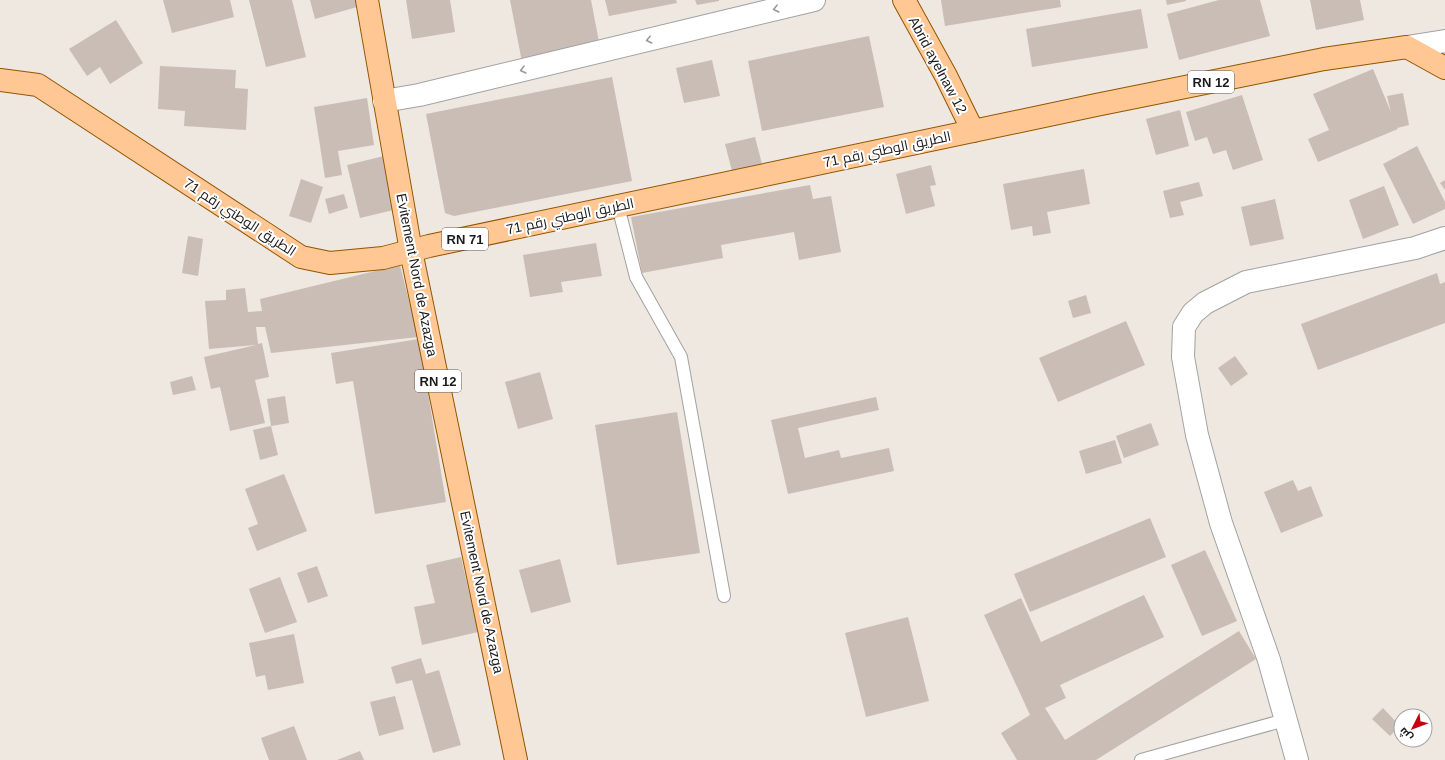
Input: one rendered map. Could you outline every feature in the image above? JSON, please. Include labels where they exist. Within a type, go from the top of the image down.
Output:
[{"type":"main road","name":"Evitement Nord de Azazga","points":[[367,0],[411,251],[516,760]]},
{"type":"main road","name":"Abrid aɣelnaw 12","points":[[904,0],[946,76],[973,131]]},
{"type":"main road","name":"RN 12","points":[[973,131],[1324,59],[1407,47]]},
{"type":"main road","points":[[1407,47],[1445,68]]},
{"type":"main road","name":"الطريق الوطني رقم 71","points":[[0,80],[38,85],[301,257],[330,263],[383,258],[618,206],[973,131]]},
{"type":"street","points":[[384,101],[419,95],[814,0]]},
{"type":"street","points":[[1407,47],[1445,41]]},
{"type":"street","points":[[1297,760],[1269,660],[1221,523],[1197,435],[1183,357],[1184,327],[1193,313],[1205,303],[1246,282],[1415,248],[1445,238]]},
{"type":"lane","points":[[618,206],[636,277],[681,357],[724,596]]},
{"type":"lane","points":[[1141,760],[1286,720]]},
{"type":"building","points":[[163,0],[230,0],[234,17],[172,33]]},
{"type":"building","points":[[249,0],[292,0],[306,57],[266,67]]},
{"type":"building","points":[[310,0],[363,0],[364,5],[315,19]]},
{"type":"building","points":[[406,0],[450,0],[455,32],[412,39]]},
{"type":"building","points":[[510,0],[591,0],[600,47],[522,62]]},
{"type":"building","points":[[605,0],[676,0],[677,3],[609,16]]},
{"type":"building","points":[[695,0],[719,0],[719,1],[697,5]]},
{"type":"building","points":[[941,0],[1060,0],[1061,7],[945,26]]},
{"type":"building","points":[[1166,0],[1186,0],[1186,1],[1167,5]]},
{"type":"building","points":[[1219,0],[1260,0],[1270,36],[1179,60],[1167,14]]},
{"type":"building","points":[[1310,0],[1360,0],[1364,20],[1316,30]]},
{"type":"building","points":[[1141,9],[1148,48],[1032,67],[1026,29]]},
{"type":"building","points":[[116,20],[143,63],[110,84],[100,67],[87,76],[69,49]]},
{"type":"building","points":[[869,36],[884,107],[762,131],[748,61]]},
{"type":"building","points":[[712,60],[720,96],[684,103],[676,68]]},
{"type":"building","points":[[160,66],[236,70],[235,88],[248,89],[246,130],[184,126],[185,111],[158,109]]},
{"type":"building","points":[[1373,69],[1391,112],[1387,96],[1403,93],[1409,125],[1397,128],[1398,129],[1318,162],[1308,139],[1329,130],[1313,94]]},
{"type":"building","points":[[612,77],[632,181],[454,216],[445,213],[426,114]]},
{"type":"building","points":[[1242,95],[1263,160],[1233,170],[1226,150],[1213,154],[1207,137],[1195,141],[1186,112]]},
{"type":"building","points":[[367,98],[374,145],[338,151],[342,175],[325,178],[314,107]]},
{"type":"building","points":[[1180,110],[1189,146],[1156,155],[1146,119]]},
{"type":"building","points":[[755,137],[762,164],[732,171],[725,144]]},
{"type":"building","points":[[1417,146],[1445,202],[1445,209],[1413,224],[1383,164]]},
{"type":"building","points":[[388,155],[402,208],[360,218],[347,165]]},
{"type":"building","points":[[931,165],[936,185],[930,186],[935,206],[906,214],[896,174]]},
{"type":"building","points":[[1084,169],[1090,204],[1047,212],[1051,233],[1033,236],[1032,226],[1011,230],[1003,184]]},
{"type":"building","points":[[301,179],[323,187],[311,223],[289,216]]},
{"type":"building","points":[[1445,180],[1445,190],[1440,183]]},
{"type":"building","points":[[1199,182],[1203,196],[1180,202],[1184,215],[1170,218],[1163,191]]},
{"type":"building","points":[[810,185],[813,199],[831,196],[841,252],[799,260],[794,232],[721,245],[723,258],[642,273],[631,217]]},
{"type":"building","points":[[1384,186],[1399,225],[1363,239],[1349,200]]},
{"type":"building","points":[[344,194],[348,208],[329,214],[325,199]]},
{"type":"building","points":[[1275,199],[1284,239],[1250,246],[1241,207]]},
{"type":"building","points":[[188,236],[203,239],[198,276],[182,273]]},
{"type":"building","points":[[596,243],[602,276],[561,282],[563,292],[530,297],[523,255]]},
{"type":"building","points":[[400,265],[418,337],[271,353],[265,327],[256,327],[258,344],[262,343],[269,377],[255,380],[265,423],[230,431],[220,387],[211,389],[204,357],[256,345],[209,349],[205,301],[226,300],[226,290],[245,288],[248,312],[262,311],[260,299]]},
{"type":"building","points":[[1437,273],[1440,284],[1445,282],[1445,323],[1318,370],[1301,324]]},
{"type":"building","points":[[1086,295],[1091,313],[1073,318],[1068,301]]},
{"type":"building","points":[[1126,321],[1145,365],[1058,402],[1039,358]]},
{"type":"building","points":[[419,339],[446,502],[375,514],[353,381],[336,384],[331,353]]},
{"type":"building","points":[[1235,356],[1248,374],[1231,386],[1218,368]]},
{"type":"building","points":[[540,372],[553,419],[518,429],[505,382]]},
{"type":"building","points":[[192,376],[196,390],[173,395],[170,382]]},
{"type":"building","points":[[285,396],[289,423],[271,426],[267,399]]},
{"type":"building","points":[[876,397],[879,410],[798,428],[805,458],[839,450],[841,458],[889,448],[894,471],[788,494],[771,420]]},
{"type":"building","points":[[677,412],[700,553],[617,565],[595,425]]},
{"type":"building","points":[[1151,423],[1159,445],[1124,458],[1116,436]]},
{"type":"building","points":[[271,426],[278,455],[260,460],[253,430]]},
{"type":"building","points":[[1115,440],[1122,463],[1086,474],[1079,451]]},
{"type":"building","points":[[284,474],[307,531],[257,551],[248,528],[258,524],[245,489]]},
{"type":"building","points":[[1293,480],[1298,491],[1311,486],[1323,516],[1281,533],[1264,492]]},
{"type":"building","points":[[1150,518],[1166,557],[1030,612],[1014,574]]},
{"type":"building","points":[[1205,550],[1237,621],[1202,636],[1171,565]]},
{"type":"building","points":[[461,557],[478,632],[422,645],[414,607],[435,603],[426,565]]},
{"type":"building","points":[[560,559],[571,602],[531,613],[519,570]]},
{"type":"building","points":[[317,566],[328,596],[308,603],[297,573]]},
{"type":"building","points":[[280,577],[297,622],[265,633],[249,589]]},
{"type":"building","points":[[1144,595],[1164,637],[1060,685],[1066,698],[1045,708],[1065,740],[1239,631],[1256,659],[1096,760],[1017,760],[1001,733],[1030,715],[984,615],[1021,598],[1041,642]]},
{"type":"building","points":[[908,617],[929,701],[866,717],[845,633]]},
{"type":"building","points":[[294,634],[304,683],[268,690],[265,675],[256,677],[249,643]]},
{"type":"building","points":[[421,658],[426,674],[439,670],[461,745],[433,753],[412,680],[396,684],[391,667]]},
{"type":"building","points":[[395,696],[404,729],[379,736],[370,702]]},
{"type":"building","points":[[1383,708],[1393,719],[1393,733],[1390,736],[1372,719]]},
{"type":"building","points":[[294,726],[307,760],[269,760],[261,738]]},
{"type":"building","points":[[360,751],[364,760],[337,760]]}]
